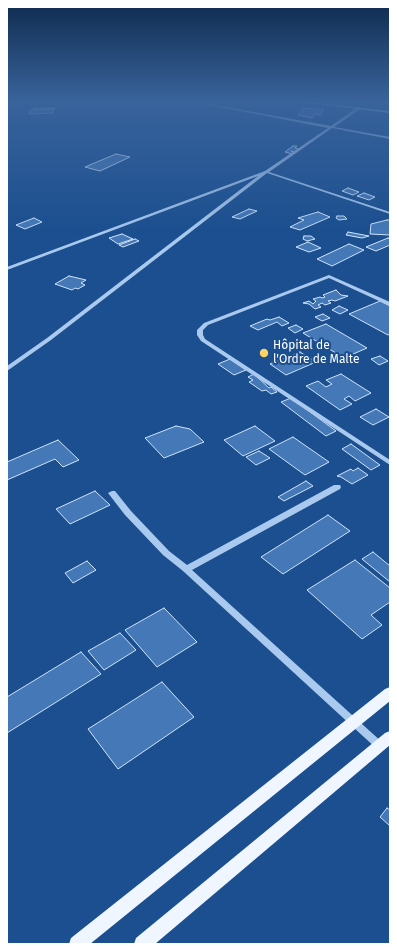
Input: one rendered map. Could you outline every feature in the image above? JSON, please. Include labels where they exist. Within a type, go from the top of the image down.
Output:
[{"type":"main road","points":[[77,944],[390,693]]},
{"type":"main road","points":[[142,944],[385,741]]},
{"type":"street","points":[[7,369],[49,339],[266,172],[306,145]]},
{"type":"street","points":[[7,269],[266,172],[390,213]]},
{"type":"street","points":[[390,304],[328,276],[206,324],[200,330],[200,335],[203,340],[390,463]]},
{"type":"street","points":[[186,569],[337,486]]},
{"type":"street","points":[[112,493],[149,537],[166,553],[186,569],[354,721],[385,741]]},
{"type":"building","points":[[293,146],[297,146],[295,148],[298,149],[295,152],[291,151],[293,153],[292,154],[285,152]]},
{"type":"building","points":[[116,154],[130,157],[100,171],[85,167]]},
{"type":"building","points":[[348,188],[359,192],[353,195],[342,191]]},
{"type":"building","points":[[364,193],[375,197],[369,200],[357,196]]},
{"type":"building","points":[[249,209],[257,211],[240,219],[232,217]]},
{"type":"building","points":[[318,212],[330,217],[300,230],[290,227],[304,220],[298,218]]},
{"type":"building","points":[[337,216],[344,216],[347,219],[339,220],[336,218]]},
{"type":"building","points":[[34,218],[42,222],[25,229],[16,225]]},
{"type":"building","points":[[390,220],[390,235],[370,234],[371,224]]},
{"type":"building","points":[[348,232],[369,236],[362,238],[346,235]]},
{"type":"building","points":[[122,234],[133,239],[118,244],[109,238]]},
{"type":"building","points":[[304,236],[311,236],[315,239],[307,241],[303,239]]},
{"type":"building","points":[[388,238],[390,239],[390,245],[376,251],[366,247]]},
{"type":"building","points":[[135,239],[139,241],[123,247],[119,245]]},
{"type":"building","points":[[308,242],[321,248],[309,252],[296,247]]},
{"type":"building","points":[[349,244],[364,250],[332,266],[317,259]]},
{"type":"building","points":[[69,276],[86,280],[81,283],[85,285],[78,289],[75,288],[72,290],[55,284]]},
{"type":"building","points":[[336,290],[341,295],[348,296],[335,301],[328,301],[331,303],[325,305],[322,303],[318,305],[321,307],[315,309],[309,304],[303,303],[309,301],[313,304],[316,301],[313,299],[325,297],[323,295]]},
{"type":"building","points":[[380,301],[390,306],[390,334],[388,335],[349,314]]},
{"type":"building","points":[[339,306],[348,310],[340,314],[332,310]]},
{"type":"building","points":[[323,314],[330,318],[322,321],[315,317]]},
{"type":"building","points":[[279,317],[289,323],[282,326],[277,322],[258,330],[250,326],[267,319],[270,320]]},
{"type":"building","points":[[326,324],[367,348],[344,358],[303,333]]},
{"type":"building","points":[[296,325],[303,329],[295,333],[288,328]]},
{"type":"building","points":[[300,352],[316,362],[286,375],[270,364]]},
{"type":"building","points":[[380,356],[388,361],[379,365],[371,359]]},
{"type":"building","points":[[230,359],[246,370],[234,375],[218,364]]},
{"type":"building","points":[[254,374],[269,388],[271,387],[277,392],[271,394],[266,390],[262,391],[249,382],[253,380],[248,377]]},
{"type":"building","points":[[341,374],[371,393],[355,401],[349,396],[344,399],[352,404],[340,410],[306,386],[318,381],[326,387],[332,384],[326,380]]},
{"type":"building","points":[[291,398],[336,431],[326,436],[281,402]]},
{"type":"building","points":[[376,409],[389,417],[373,425],[360,417]]},
{"type":"building","points":[[176,426],[190,429],[204,442],[164,458],[145,438]]},
{"type":"building","points":[[255,426],[275,441],[243,456],[224,440]]},
{"type":"building","points":[[293,437],[329,462],[305,475],[269,449]]},
{"type":"building","points":[[58,440],[79,460],[63,467],[55,459],[7,480],[7,462]]},
{"type":"building","points":[[351,444],[380,465],[371,470],[342,449]]},
{"type":"building","points":[[259,451],[270,458],[256,465],[246,457]]},
{"type":"building","points":[[358,468],[368,475],[352,484],[337,476],[351,469],[353,471]]},
{"type":"building","points":[[306,481],[313,486],[284,501],[278,497]]},
{"type":"building","points":[[95,491],[110,505],[70,524],[56,509]]},
{"type":"building","points":[[328,515],[350,531],[283,574],[261,557]]},
{"type":"building","points":[[373,552],[390,566],[390,582],[362,559]]},
{"type":"building","points":[[355,560],[390,588],[390,602],[371,615],[382,625],[362,639],[307,590]]},
{"type":"building","points":[[87,561],[96,570],[73,583],[65,573]]},
{"type":"building","points":[[164,608],[197,642],[157,667],[125,630]]},
{"type":"building","points":[[120,633],[136,650],[104,670],[88,651]]},
{"type":"building","points":[[81,652],[101,674],[7,733],[7,697]]},
{"type":"building","points":[[162,682],[194,717],[118,769],[88,729]]},
{"type":"building","points":[[387,808],[390,810],[390,826],[380,817]]},
{"type":"place","name":"Hôpital de l'Ordre de Malte","points":[[264,353]]}]
